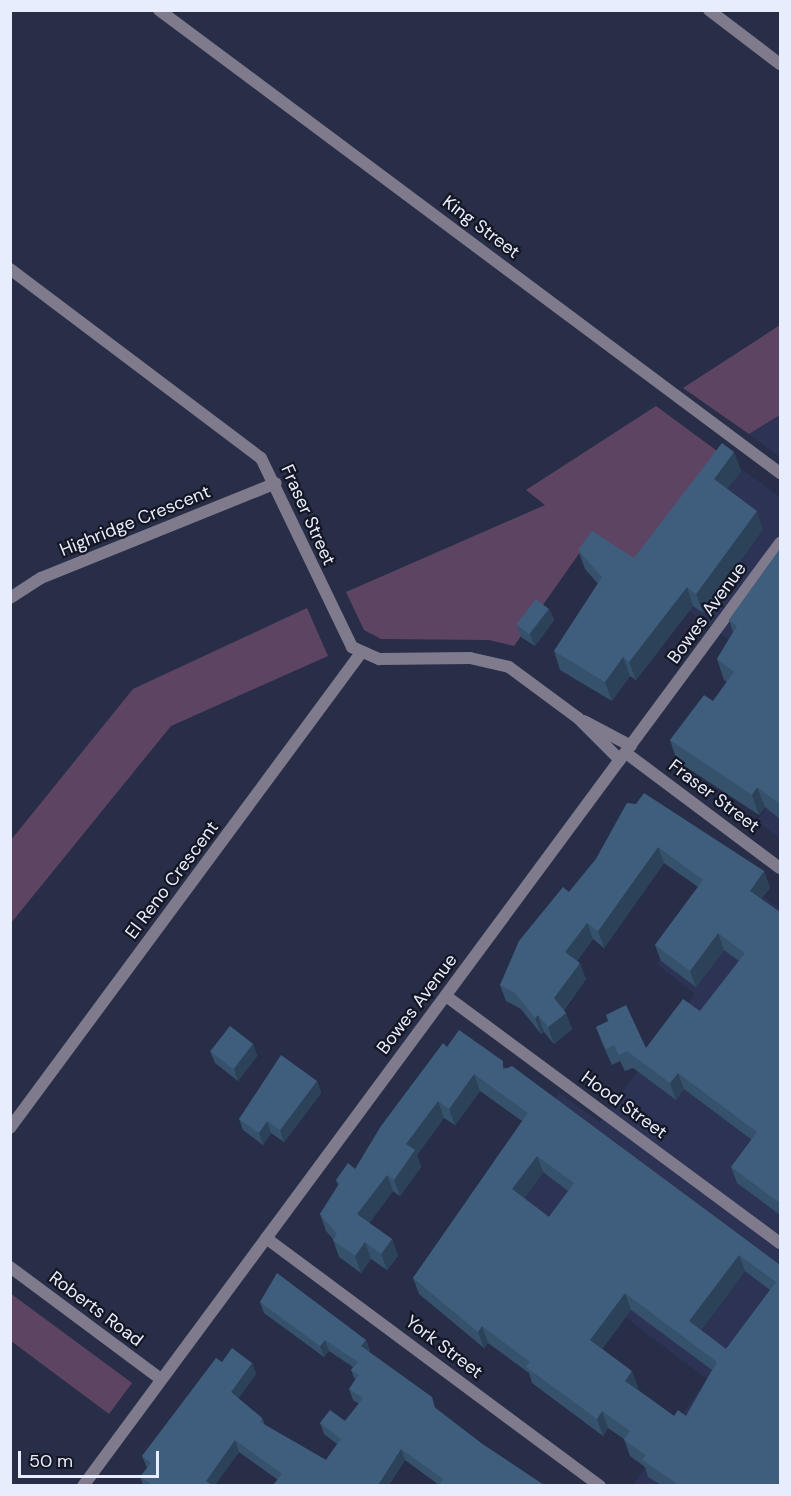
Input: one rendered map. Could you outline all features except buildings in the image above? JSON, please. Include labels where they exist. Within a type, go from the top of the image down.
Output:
[{"type":"street","name":"King Street","points":[[159,10],[780,473]]},
{"type":"street","points":[[709,10],[780,64]]},
{"type":"street","name":"Fraser Street","points":[[10,269],[252,450],[276,483],[340,630],[361,653],[379,659],[497,663],[578,718],[780,868]]},
{"type":"street","name":"Highridge Crescent","points":[[10,598],[41,578],[276,483]]},
{"type":"street","name":"Bowes Avenue","points":[[88,1484],[161,1379],[780,543]]},
{"type":"street","name":"El Reno Crescent","points":[[10,1128],[361,653]]},
{"type":"street","name":"Fraser Street","points":[[578,718],[625,753]]},
{"type":"street","name":"Hood Street","points":[[446,996],[780,1243]]},
{"type":"street","name":"York Street","points":[[266,1238],[600,1485]]},
{"type":"street","name":"Roberts Road","points":[[10,1267],[161,1379]]},
{"type":"shaded area","points":[[780,325],[780,415],[749,434],[683,388]]},
{"type":"shaded area","points":[[656,406],[728,459],[641,577],[590,538],[514,646],[489,640],[381,639],[364,630],[346,592],[545,505],[526,490]]},
{"type":"shaded area","points":[[780,415],[780,457],[749,434]]},
{"type":"shaded area","points":[[728,459],[780,497],[780,676],[641,577]]},
{"type":"shaded area","points":[[307,608],[328,656],[171,726],[11,923],[11,840],[133,689]]},
{"type":"shaded area","points":[[780,790],[780,839],[757,821]]},
{"type":"shaded area","points":[[727,869],[780,909],[780,1485],[633,1485],[707,1379],[477,1205],[559,1093],[600,1122],[695,994],[657,964]]},
{"type":"shaded area","points":[[10,1293],[132,1383],[109,1414],[11,1341]]}]
